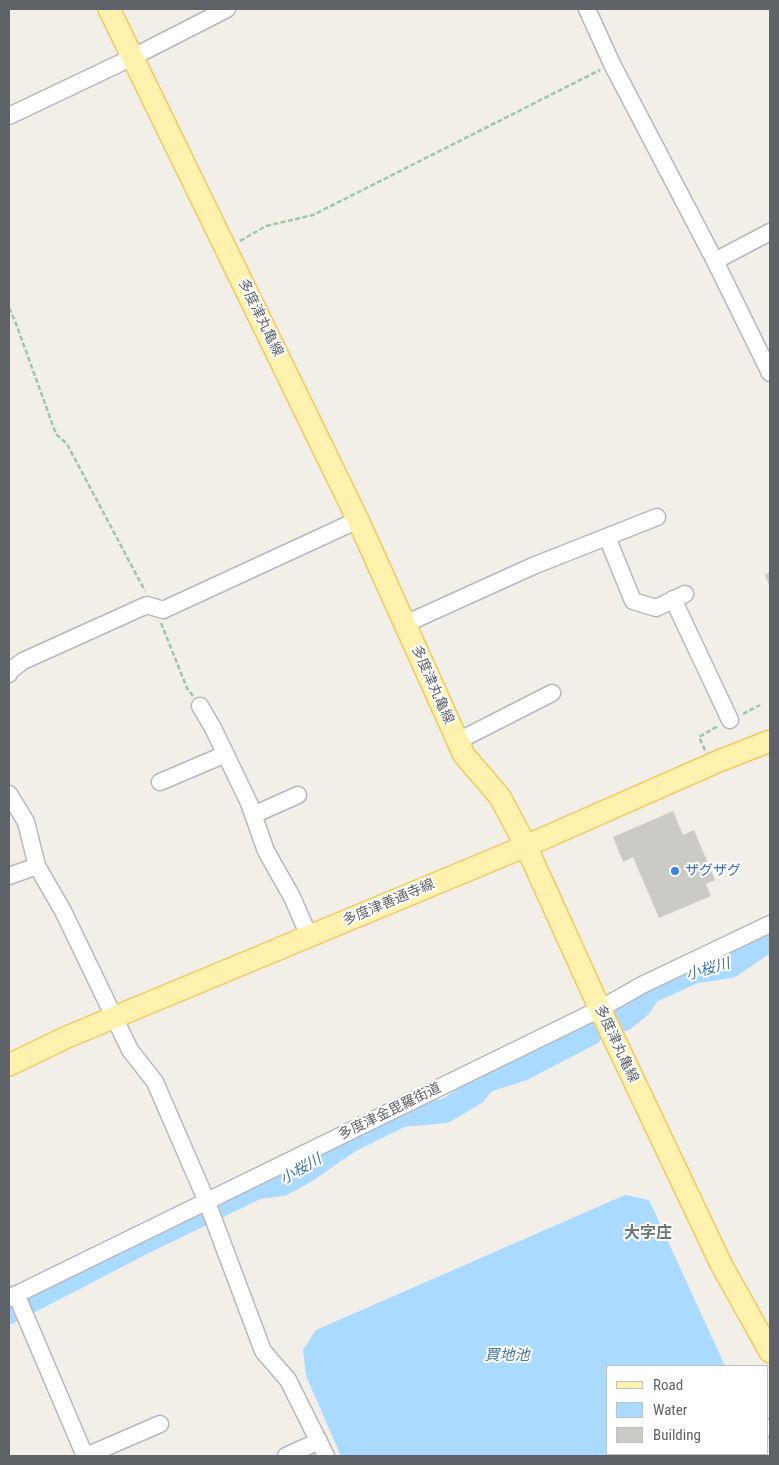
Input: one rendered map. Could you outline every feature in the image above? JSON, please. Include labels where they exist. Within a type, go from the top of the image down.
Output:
[{"type":"main road","name":"多度津丸亀線","points":[[109,9],[358,520],[464,755],[500,797],[526,846],[600,1009],[721,1264],[770,1352]]},
{"type":"main road","name":"多度津善通寺線","points":[[9,1065],[67,1037],[526,846],[770,741]]},
{"type":"street","points":[[9,116],[227,9]]},
{"type":"street","points":[[587,9],[612,64],[715,261],[770,373]]},
{"type":"street","points":[[715,261],[770,232]]},
{"type":"street","points":[[405,624],[533,566],[657,517]]},
{"type":"street","points":[[9,674],[11,670],[23,661],[151,607],[163,610],[358,520]]},
{"type":"street","points":[[607,537],[634,602],[656,608],[679,597],[730,720]]},
{"type":"street","points":[[458,741],[552,693]]},
{"type":"street","points":[[200,706],[226,754],[253,815],[266,851],[292,897],[309,936]]},
{"type":"street","points":[[160,781],[226,754]]},
{"type":"street","points":[[9,794],[26,822],[37,866],[63,911],[130,1050],[155,1082],[207,1202],[264,1351],[288,1380],[326,1456]]},
{"type":"street","points":[[253,815],[298,795]]},
{"type":"street","points":[[9,876],[37,866]]},
{"type":"street","name":"多度津金毘羅街道","points":[[12,1296],[600,1009],[642,985],[770,924]]},
{"type":"street","points":[[12,1296],[85,1456],[135,1442],[160,1424]]},
{"type":"street","points":[[286,1456],[319,1441]]},
{"type":"path","points":[[226,249],[266,226],[313,215],[612,64]]},
{"type":"path","points":[[9,308],[56,434],[67,444],[108,520],[148,596],[151,607],[187,688],[200,706]]},
{"type":"water","name":"買地池","points":[[625,1195],[649,1200],[725,1365],[606,1365],[606,1455],[646,1455],[643,1456],[341,1456],[306,1376],[303,1350],[316,1330]]},
{"type":"building","points":[[770,572],[770,587],[765,575]]},
{"type":"building","name":"ザグザグ","points":[[673,811],[683,835],[694,830],[715,880],[706,884],[711,896],[659,918],[633,857],[623,862],[613,837]]},
{"type":"waterway","name":"小桜川","points":[[624,1019],[639,1007],[649,992],[693,972],[730,966],[770,939]]},
{"type":"waterway","name":"小桜川","points":[[9,1312],[138,1245],[258,1187],[282,1184],[304,1172],[349,1141],[402,1115],[445,1111],[475,1093],[484,1081],[522,1069],[591,1033]]},
{"type":"place","name":"ザグザグ","points":[[675,871]]},
{"type":"district","name":"大字庄","points":[[648,1234]]}]
